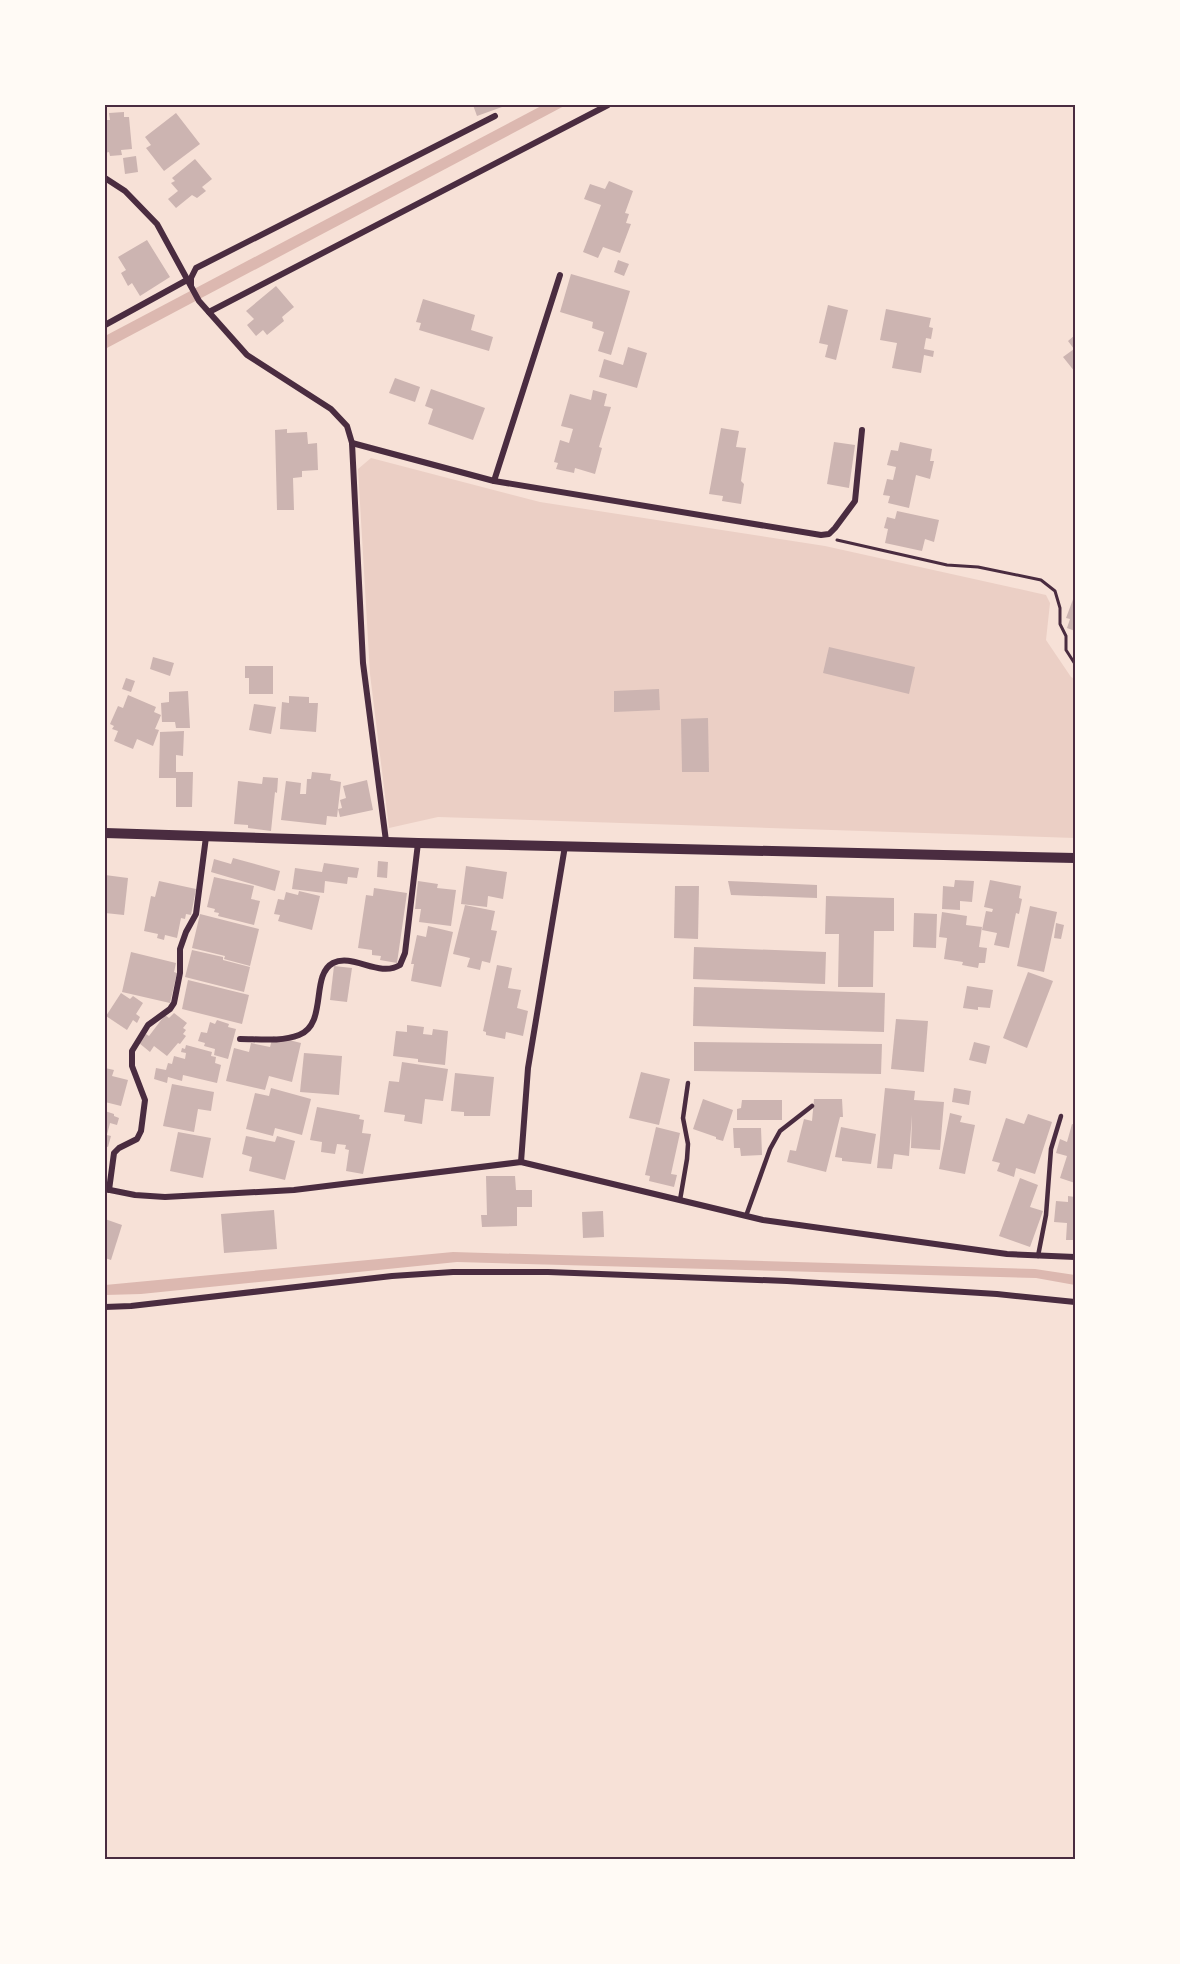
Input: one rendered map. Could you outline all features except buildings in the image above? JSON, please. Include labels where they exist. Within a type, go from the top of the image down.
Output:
[{"type":"street","points":[[209,312],[608,105]]},
{"type":"street","points":[[191,288],[191,278],[196,268],[495,116]]},
{"type":"street","points":[[105,178],[125,191],[157,224],[199,301],[252,360],[332,409],[347,426],[352,443],[363,663],[386,842]]},
{"type":"street","points":[[494,481],[560,275]]},
{"type":"street","points":[[105,325],[187,280]]},
{"type":"street","points":[[352,443],[494,481],[821,535],[829,534],[855,501],[862,430]]},
{"type":"street","points":[[105,833],[418,843],[1075,858]]},
{"type":"street","points":[[206,837],[196,914],[180,949],[180,974],[174,1003],[170,1009],[148,1025],[132,1051],[132,1066],[145,1100],[141,1131],[137,1139],[114,1153],[107,1190],[165,1197],[294,1190],[521,1162],[746,1216],[1007,1254],[1075,1257]]},
{"type":"street","points":[[240,1039],[285,1038],[305,1032],[313,1022],[324,973],[329,965],[344,961],[388,969],[400,965],[405,953],[418,843]]},
{"type":"street","points":[[521,1162],[528,1068],[566,846]]},
{"type":"street","points":[[105,1307],[392,1276],[453,1272],[548,1272],[787,1281],[986,1293],[1075,1302]]},
{"type":"lane","points":[[680,1200],[687,1159],[688,1144],[683,1118],[688,1083]]},
{"type":"lane","points":[[746,1216],[770,1149],[780,1131],[812,1106]]},
{"type":"lane","points":[[1038,1256],[1047,1215],[1051,1149],[1061,1116]]},
{"type":"path","points":[[829,534],[837,539],[947,565],[978,567],[1041,580],[1055,591],[1060,608],[1060,624],[1066,636],[1066,650],[1075,664]]},
{"type":"shaded area","points":[[543,105],[566,105],[105,349],[105,336]]},
{"type":"shaded area","points":[[371,458],[540,502],[825,546],[1046,595],[1050,603],[1046,640],[1071,677],[1075,679],[1075,838],[438,817],[389,828],[370,674],[358,469]]},
{"type":"shaded area","points":[[453,1252],[1035,1269],[1075,1275],[1075,1285],[1036,1278],[457,1262],[141,1294],[105,1295],[105,1285]]}]
